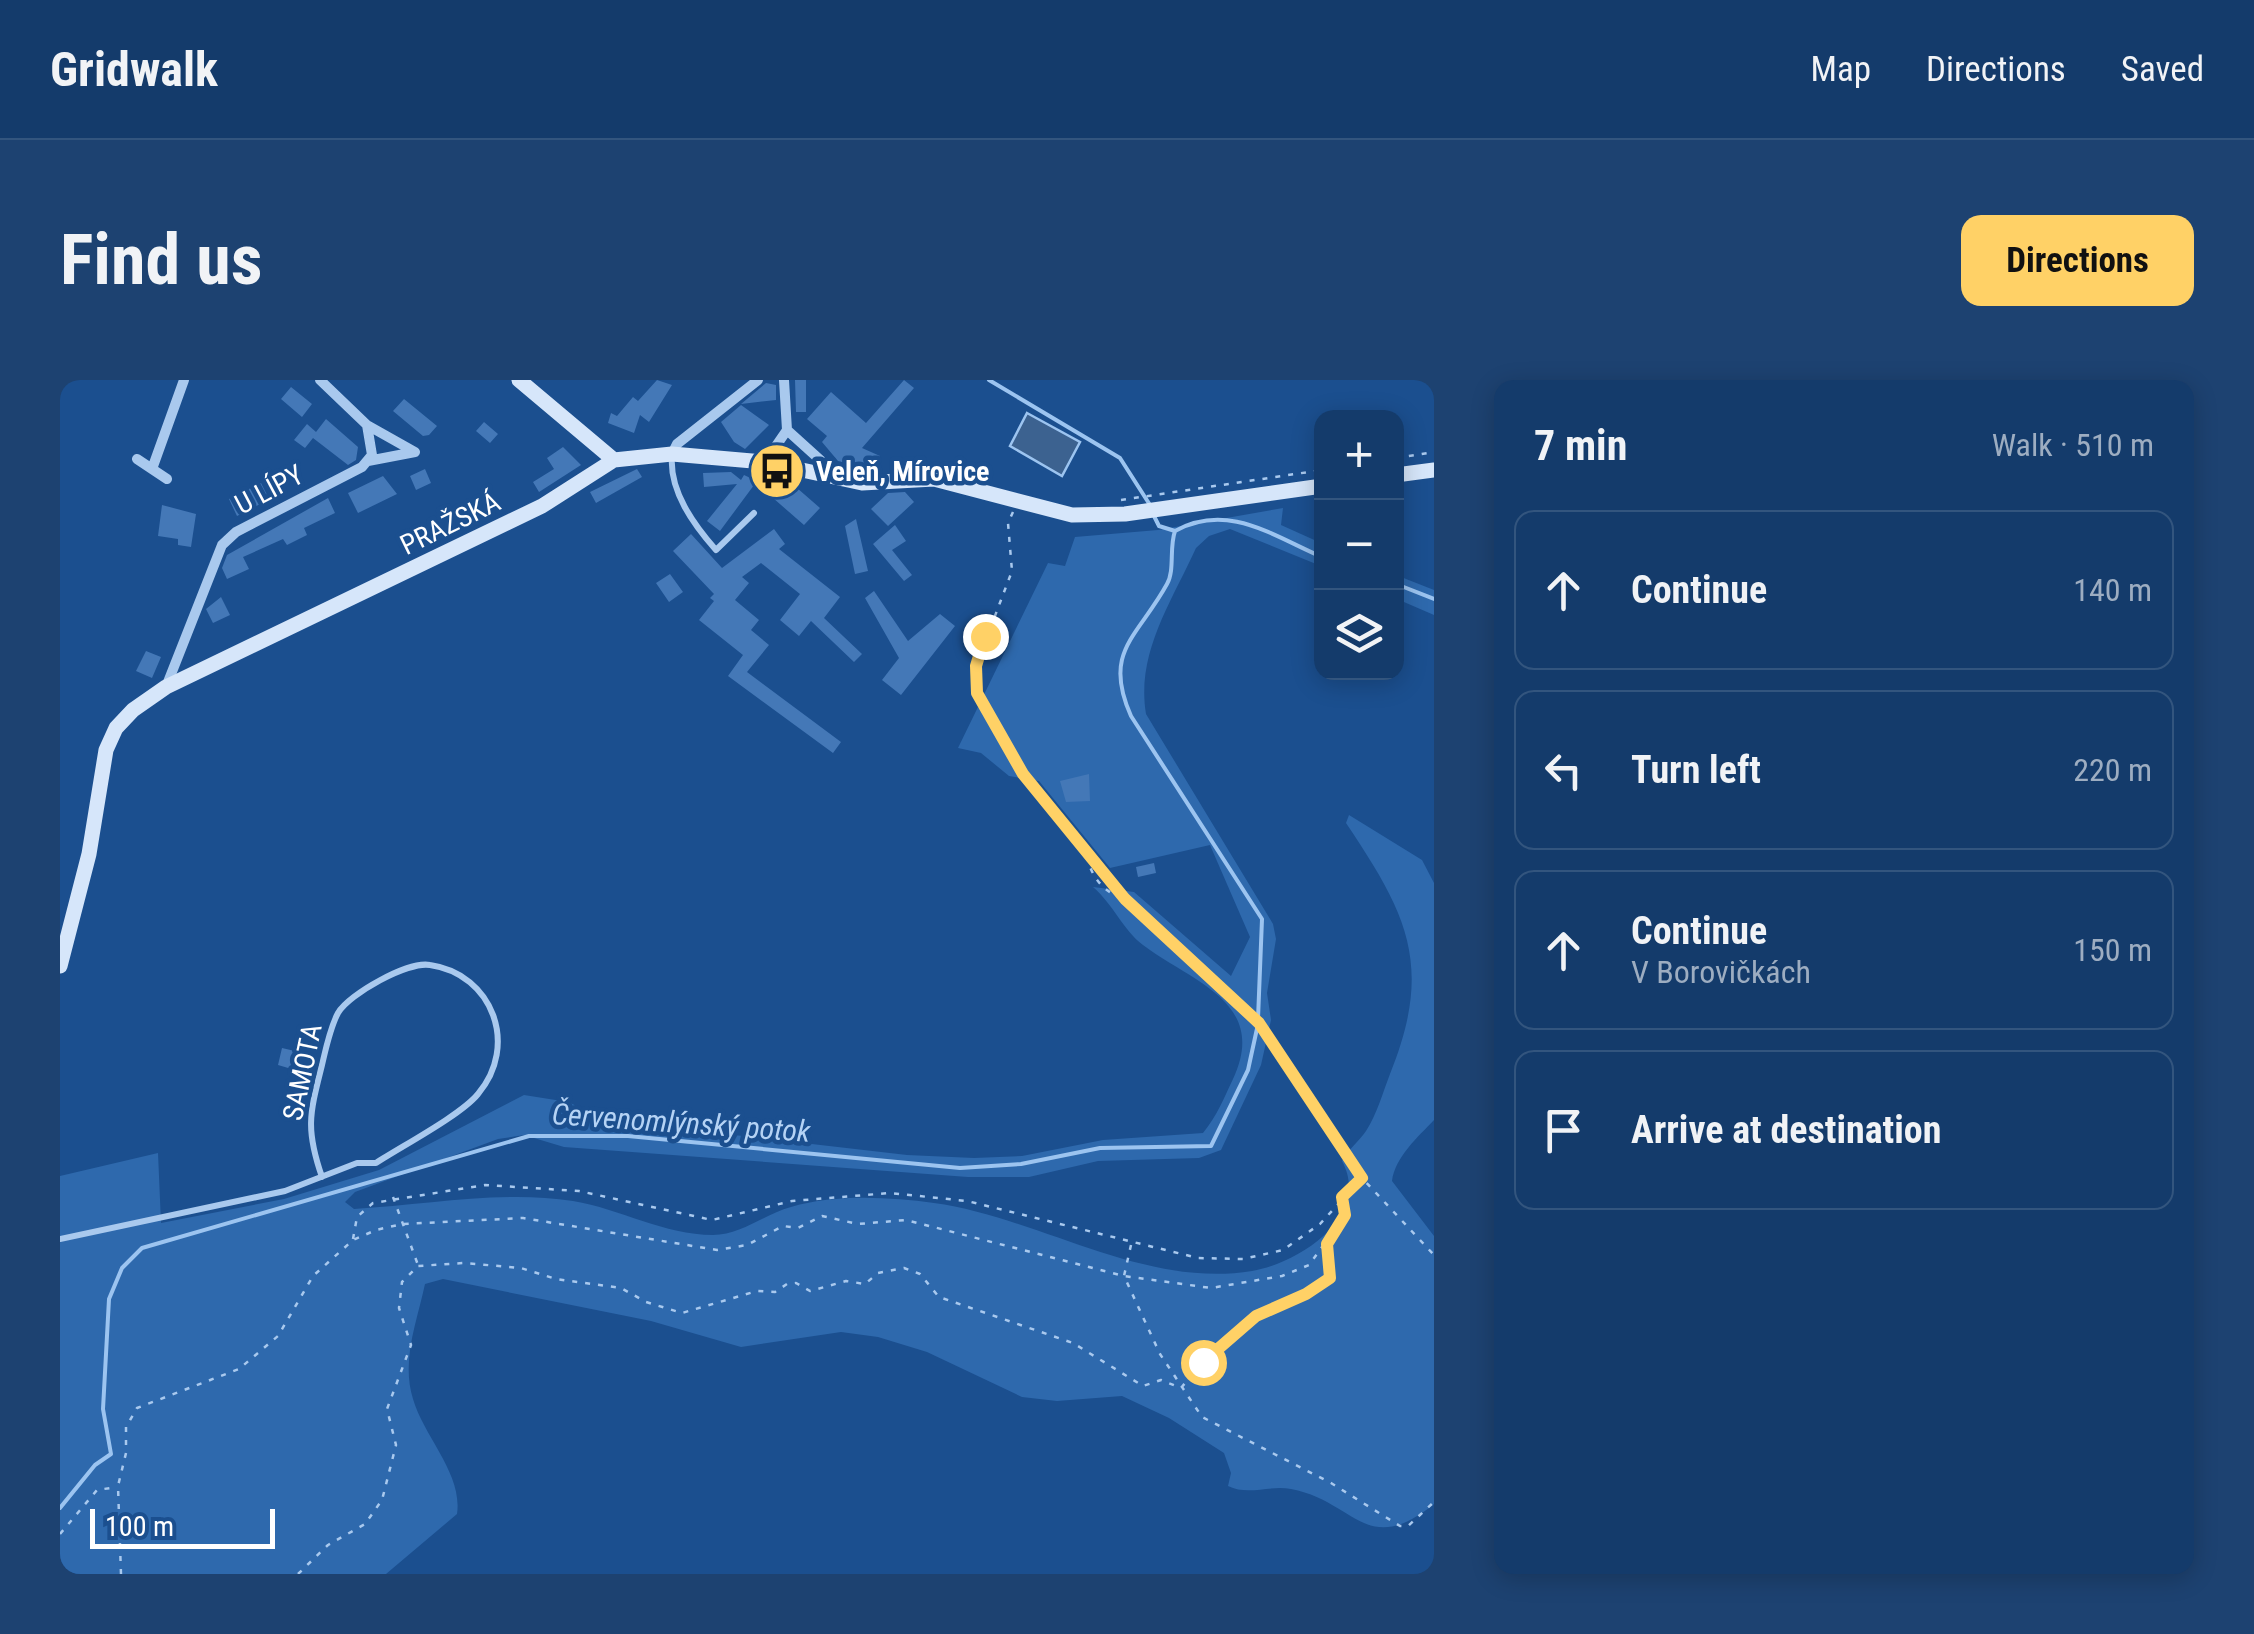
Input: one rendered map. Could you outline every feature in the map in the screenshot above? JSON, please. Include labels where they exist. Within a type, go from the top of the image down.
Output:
[{"type":"street","points":[[152,469],[184,380]]},
{"type":"street","name":"U LÍPY","points":[[166,688],[222,545],[236,532],[368,461],[415,452],[366,425],[320,380]]},
{"type":"street","points":[[519,380],[614,460]]},
{"type":"street","points":[[672,454],[677,444],[758,380]]},
{"type":"street","points":[[766,462],[786,430],[784,380]]},
{"type":"street","points":[[366,425],[373,445],[368,461]]},
{"type":"street","points":[[786,430],[841,479]]},
{"type":"street","name":"PRAŽSKÁ","points":[[60,966],[88,854],[106,750],[116,728],[166,688],[542,506],[614,460],[672,454],[766,462],[871,484],[918,478],[945,481],[1018,503]]},
{"type":"street","points":[[137,459],[167,479]]},
{"type":"street","points":[[1404,474],[1434,470]]},
{"type":"street","points":[[1018,503],[1072,515],[1148,501],[1314,487]]},
{"type":"lane","points":[[672,454],[671,471],[692,522],[716,550],[754,514]]},
{"type":"lane","name":"SAMOTA","points":[[60,1239],[285,1191],[357,1163],[376,1163],[478,1094],[496,1058],[499,1022],[483,994],[452,972],[428,964],[398,972],[350,997],[338,1014],[325,1051],[308,1123],[322,1176]]},
{"type":"path","points":[[1404,457],[1434,452]]},
{"type":"path","points":[[1117,501],[1148,501],[1314,471]]},
{"type":"path","points":[[1018,503],[1008,522],[1012,571],[976,666],[977,693],[1023,774],[1086,854],[1125,899],[1259,1023],[1362,1178],[1434,1256]]},
{"type":"path","points":[[1086,854],[1090,872],[1110,895],[1125,899]]},
{"type":"path","points":[[353,1240],[357,1217],[373,1203],[485,1184],[614,1196],[686,1218],[712,1220],[792,1201],[890,1193],[967,1201],[1198,1258],[1244,1259],[1283,1250],[1320,1224],[1362,1178]]},
{"type":"path","points":[[393,1197],[418,1266]]},
{"type":"path","points":[[122,1573],[118,1486],[126,1453],[126,1427],[137,1408],[240,1369],[278,1336],[313,1276],[353,1240],[402,1224],[523,1218],[717,1250],[747,1245],[783,1226],[798,1228],[822,1216],[858,1224],[906,1220],[1124,1276],[1211,1288],[1282,1276],[1309,1265],[1345,1215],[1342,1197]]},
{"type":"path","points":[[1131,1244],[1124,1276],[1160,1354],[1208,1422],[1331,1483],[1400,1526],[1408,1526],[1434,1502]]},
{"type":"path","points":[[1181,1388],[1203,1362],[1256,1316],[1306,1294],[1330,1278],[1327,1244]]},
{"type":"path","points":[[298,1574],[328,1545],[365,1524],[382,1500],[396,1445],[388,1409],[411,1344],[399,1308],[402,1282],[418,1266],[464,1263],[522,1268],[556,1279],[620,1288],[646,1302],[682,1312],[757,1291],[775,1292],[796,1282],[810,1291],[846,1281],[866,1284],[878,1273],[904,1268],[920,1274],[938,1297],[1073,1343],[1143,1386],[1160,1380],[1181,1388]]},
{"type":"path","points":[[60,1534],[97,1490],[118,1486]]},
{"type":"shaded area","points":[[1027,413],[1080,442],[1062,476],[1010,446]]},
{"type":"shaded area","points":[[1283,508],[1281,525],[1314,540],[1314,563],[1230,529],[1209,536],[1196,548],[1167,609],[1146,670],[1146,714],[1273,924],[1276,939],[1267,993],[1271,1020],[1261,1065],[1221,1150],[1199,1158],[1098,1161],[1029,1177],[968,1177],[564,1147],[524,1135],[498,1139],[355,1192],[345,1202],[354,1209],[491,1198],[546,1198],[591,1205],[677,1231],[713,1235],[733,1232],[781,1210],[808,1203],[844,1198],[899,1199],[973,1211],[1171,1270],[1212,1274],[1271,1266],[1309,1247],[1339,1218],[1347,1200],[1349,1181],[1342,1161],[1377,1110],[1403,1036],[1410,1002],[1411,971],[1398,914],[1385,885],[1346,823],[1349,815],[1422,860],[1434,883],[1434,1120],[1402,1156],[1392,1181],[1434,1236],[1434,1504],[1411,1520],[1392,1527],[1376,1527],[1313,1495],[1291,1489],[1236,1489],[1228,1486],[1231,1473],[1224,1453],[1169,1418],[1122,1396],[1057,1401],[1022,1397],[927,1352],[878,1337],[841,1332],[741,1347],[651,1321],[443,1279],[425,1284],[409,1370],[418,1413],[454,1484],[457,1514],[386,1574],[60,1574],[60,1176],[158,1153],[161,1223],[284,1199],[379,1170],[524,1095],[568,1102],[598,1116],[631,1123],[907,1155],[1022,1156],[1103,1140],[1203,1133],[1233,1079],[1241,1053],[1241,1031],[1233,1013],[1203,983],[1136,939],[1093,887],[1134,892],[1231,976],[1250,937],[1210,845],[1110,868],[1039,781],[1009,776],[981,753],[958,748],[1048,563],[1065,566],[1075,537],[1158,530]]},
{"type":"shaded area","points":[[1404,578],[1434,590],[1434,615],[1404,602]]},
{"type":"building","points":[[657,380],[672,385],[649,422],[640,415],[634,433],[608,423],[611,413],[617,416],[633,397],[638,401]]},
{"type":"building","points":[[795,380],[806,380],[806,412],[796,412]]},
{"type":"building","points":[[904,380],[914,388],[862,448],[880,456],[872,471],[838,461],[822,442],[827,436],[807,419],[831,392],[866,423]]},
{"type":"building","points":[[766,383],[776,385],[776,400],[741,404]]},
{"type":"building","points":[[291,387],[312,404],[302,417],[281,399]]},
{"type":"building","points":[[404,399],[437,426],[429,435],[423,436],[393,411]]},
{"type":"building","points":[[741,405],[769,425],[745,449],[734,442],[721,422]]},
{"type":"building","points":[[326,419],[358,447],[356,460],[348,465],[313,438],[305,448],[294,440],[307,424],[316,432]]},
{"type":"building","points":[[484,422],[498,434],[490,443],[476,431]]},
{"type":"building","points":[[563,447],[581,465],[539,492],[533,482],[554,469],[547,458]]},
{"type":"building","points":[[425,469],[431,483],[416,490],[410,476]]},
{"type":"building","points":[[637,469],[642,477],[596,503],[590,492]]},
{"type":"building","points":[[731,472],[741,480],[744,475],[757,481],[720,531],[707,521],[737,484],[704,487],[703,473]]},
{"type":"building","points":[[383,476],[397,494],[358,513],[348,493]]},
{"type":"building","points":[[789,481],[820,508],[804,525],[773,498]]},
{"type":"building","points":[[261,483],[267,495],[259,498],[262,503],[237,516],[229,499]]},
{"type":"building","points":[[905,492],[914,502],[888,526],[871,509],[888,493]]},
{"type":"building","points":[[328,498],[335,513],[304,528],[307,535],[287,545],[283,539],[243,557],[249,569],[227,579],[222,568],[227,555]]},
{"type":"building","points":[[162,505],[196,514],[191,547],[178,545],[178,539],[158,536]]},
{"type":"building","points":[[856,519],[868,571],[855,574],[845,526]]},
{"type":"building","points":[[895,525],[906,541],[892,550],[912,575],[904,581],[873,544]]},
{"type":"building","points":[[774,529],[785,544],[779,549],[840,597],[824,618],[862,654],[854,662],[811,621],[799,636],[780,620],[800,594],[761,563],[742,577],[749,583],[735,600],[759,620],[751,630],[769,645],[747,672],[841,742],[833,753],[728,676],[743,655],[699,620],[714,601],[710,598],[714,594],[673,551],[691,534],[722,568]]},
{"type":"building","points":[[670,574],[683,592],[669,602],[656,583]]},
{"type":"building","points":[[874,591],[908,641],[940,614],[955,626],[901,695],[882,680],[899,658],[865,598]]},
{"type":"building","points":[[221,597],[230,615],[213,623],[206,609]]},
{"type":"building","points":[[146,651],[161,657],[152,678],[136,671]]},
{"type":"building","points":[[1089,774],[1090,801],[1066,802],[1060,781]]},
{"type":"building","points":[[1154,863],[1156,873],[1138,877],[1136,867]]},
{"type":"building","points":[[282,1048],[299,1052],[295,1070],[278,1065]]},
{"type":"waterway","points":[[989,380],[1120,458],[1150,505]]},
{"type":"waterway","points":[[1153,514],[1159,526],[1175,531]]},
{"type":"waterway","points":[[1175,531],[1195,523],[1232,521],[1314,553]]},
{"type":"waterway","name":"Červenomlýnský potok","points":[[1175,531],[1169,578],[1122,660],[1123,694],[1131,716],[1262,919],[1258,1019]]},
{"type":"waterway","points":[[1404,587],[1434,599]]},
{"type":"waterway","name":"Červenomlýnský potok","points":[[60,1508],[95,1465],[111,1454],[103,1409],[109,1299],[122,1268],[142,1248],[529,1136],[628,1136],[960,1168],[1021,1164],[1100,1148],[1211,1146],[1248,1070],[1258,1024]]},
{"type":"place","name":"Veleň, Mírovice","points":[[777,471]]},
{"type":"route","points":[[985,636],[976,666],[977,693],[1023,774],[1125,899],[1259,1023],[1362,1178],[1342,1197],[1345,1215],[1327,1244],[1330,1278],[1306,1294],[1256,1316],[1203,1362]]}]
